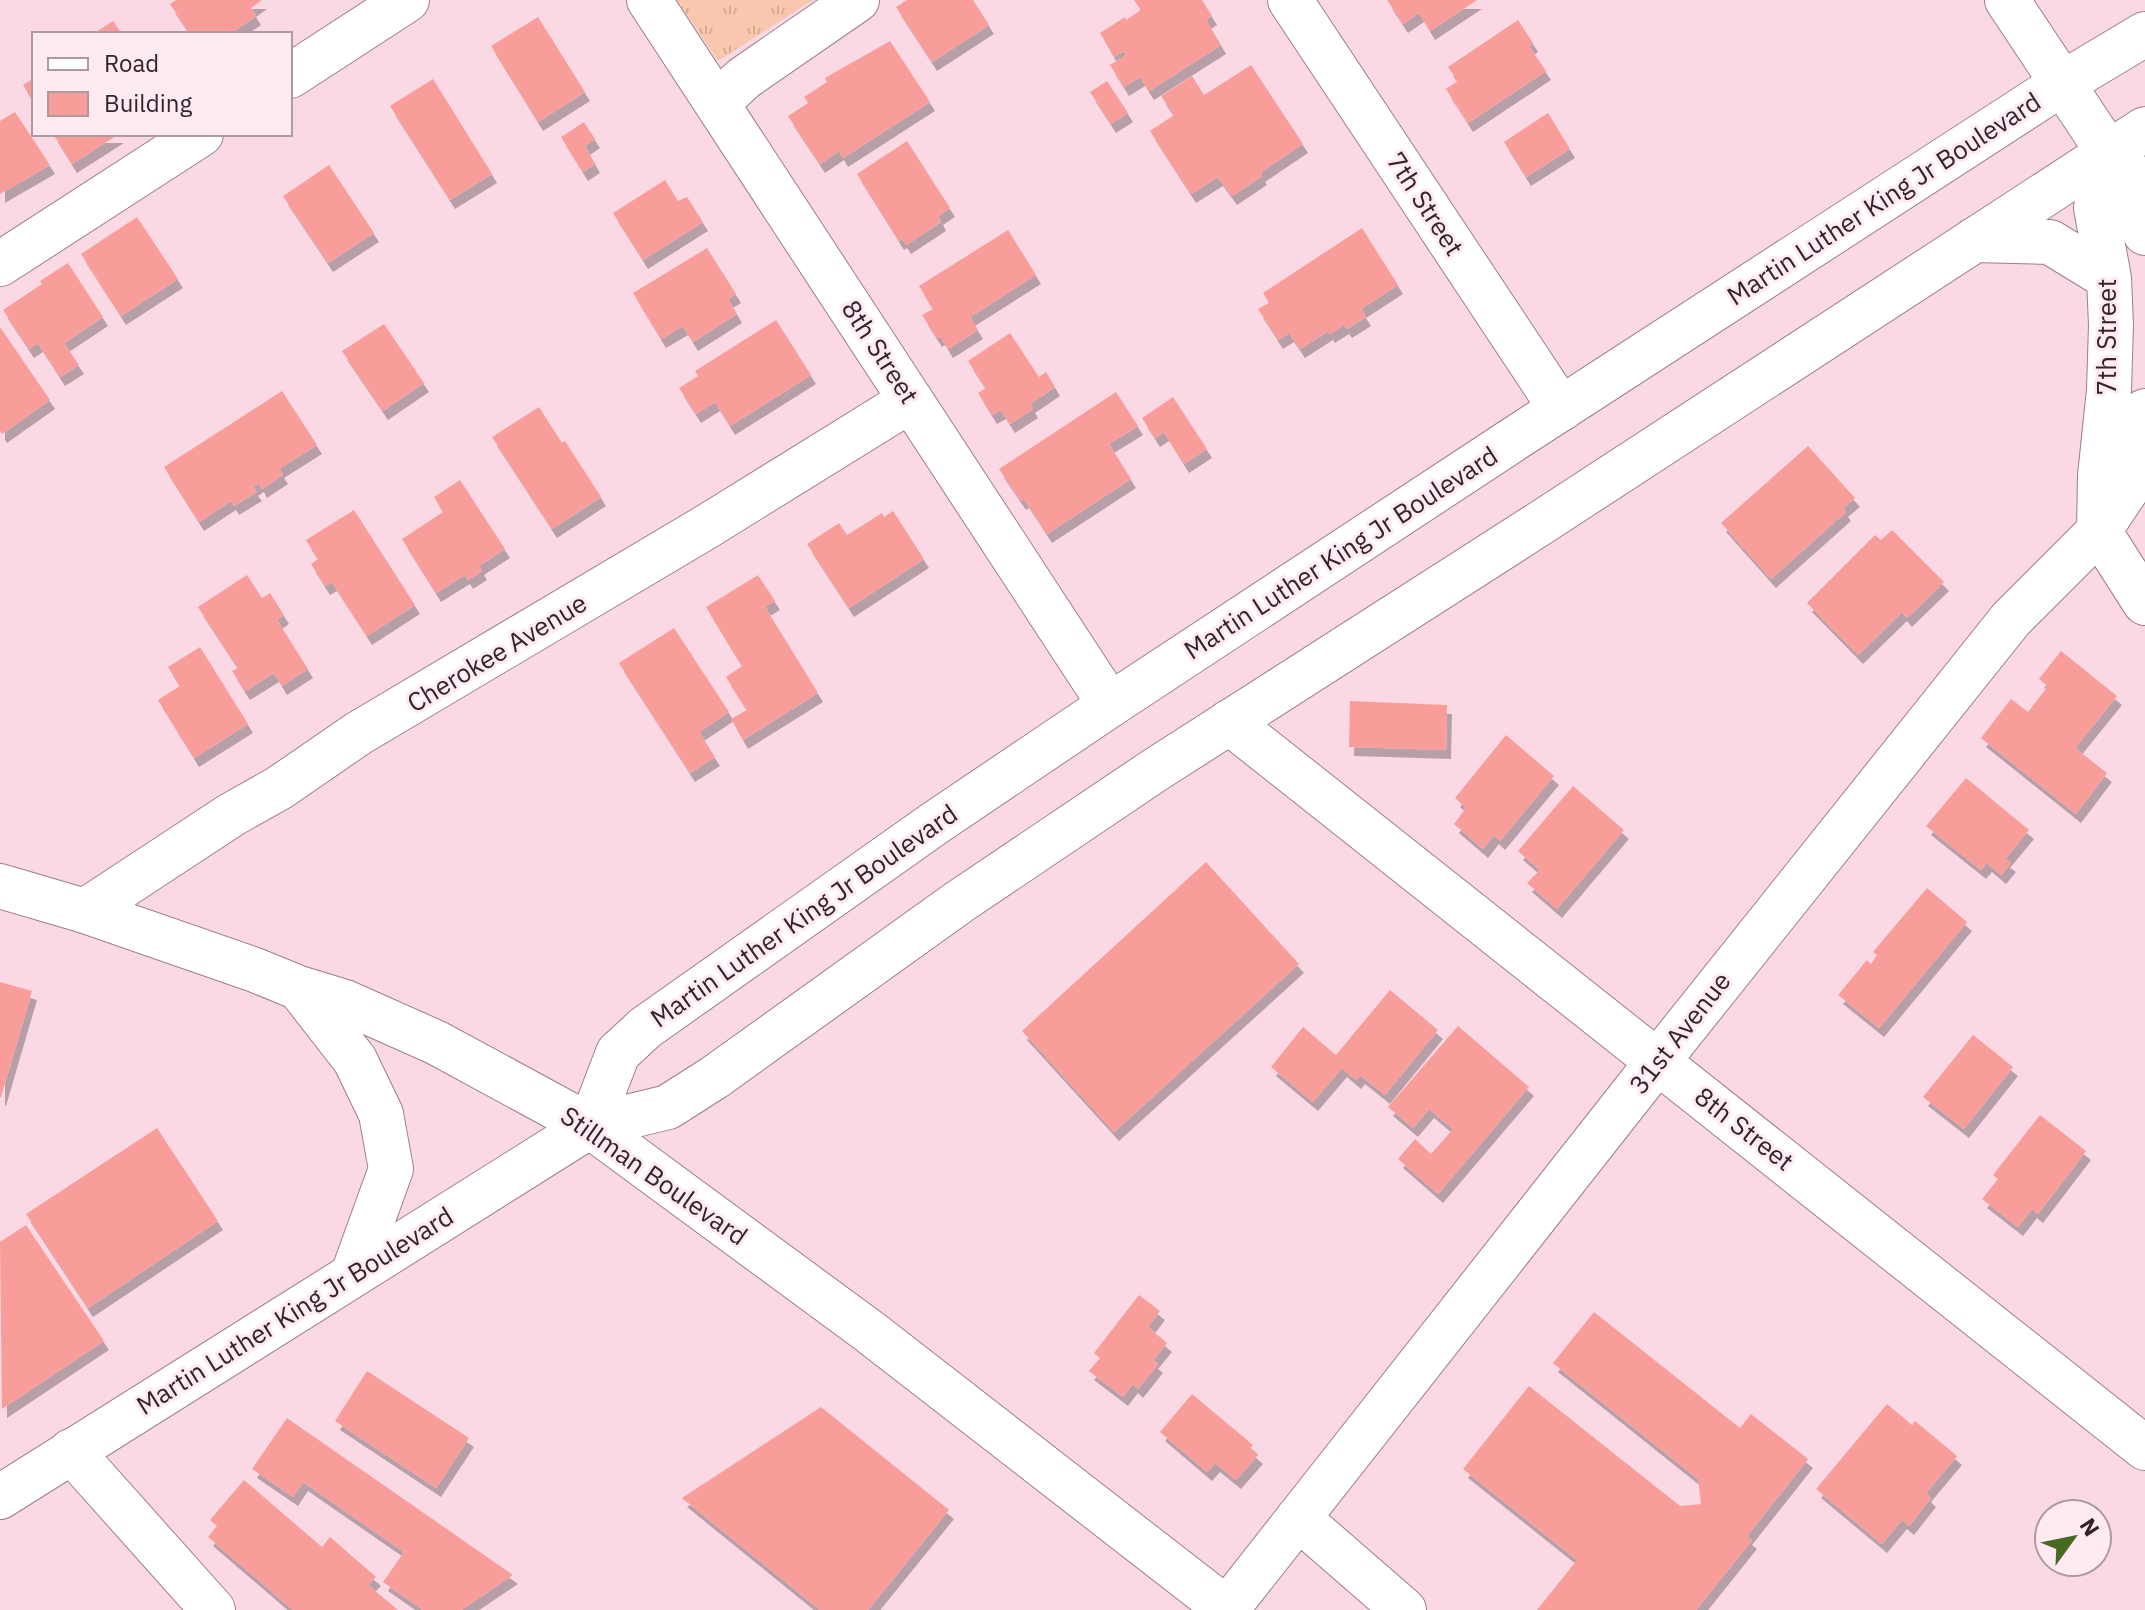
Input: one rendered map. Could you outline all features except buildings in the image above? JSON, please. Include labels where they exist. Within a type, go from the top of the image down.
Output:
[{"type":"street","points":[[292,75],[407,0]]},
{"type":"street","name":"8th Street","points":[[649,0],[1110,705]]},
{"type":"street","points":[[717,103],[744,78],[857,0]]},
{"type":"street","name":"7th Street","points":[[1290,0],[1561,409]]},
{"type":"street","points":[[2007,0],[2108,152],[2134,177],[2145,233]]},
{"type":"street","name":"Martin Luther King Jr Boulevard","points":[[590,1126],[618,1053],[645,1028],[935,823],[1561,409],[2063,83],[2145,34]]},
{"type":"street","name":"Martin Luther King Jr Boulevard","points":[[0,1497],[590,1126],[668,1107],[715,1077],[959,902],[1155,770],[2145,129]]},
{"type":"street","points":[[0,264],[198,136]]},
{"type":"street","name":"7th Street","points":[[2099,531],[2100,476],[2109,390],[2109,278],[2096,208],[2108,152]]},
{"type":"street","points":[[1974,240],[2050,242],[2109,278]]},
{"type":"street","name":"Cherokee Avenue","points":[[85,911],[231,815],[279,788],[359,733],[679,544],[911,400]]},
{"type":"street","name":"7th Street","points":[[2144,466],[2145,411]]},
{"type":"street","name":"31st Avenue","points":[[1227,1610],[1658,1061],[2011,619],[2099,531],[2144,466]]},
{"type":"street","points":[[2099,531],[2145,603]]},
{"type":"street","name":"8th Street","points":[[1229,722],[2145,1448]]},
{"type":"street","name":"Stillman Boulevard","points":[[0,886],[85,911],[345,1002],[437,1043],[590,1126],[870,1332],[1227,1610]]},
{"type":"street","points":[[299,988],[355,1060],[381,1114],[391,1169],[353,1274]]},
{"type":"street","points":[[71,1451],[213,1610]]},
{"type":"street","points":[[1298,1518],[1404,1610]]},
{"type":"green space","points":[[677,0],[813,0],[718,61]]}]
